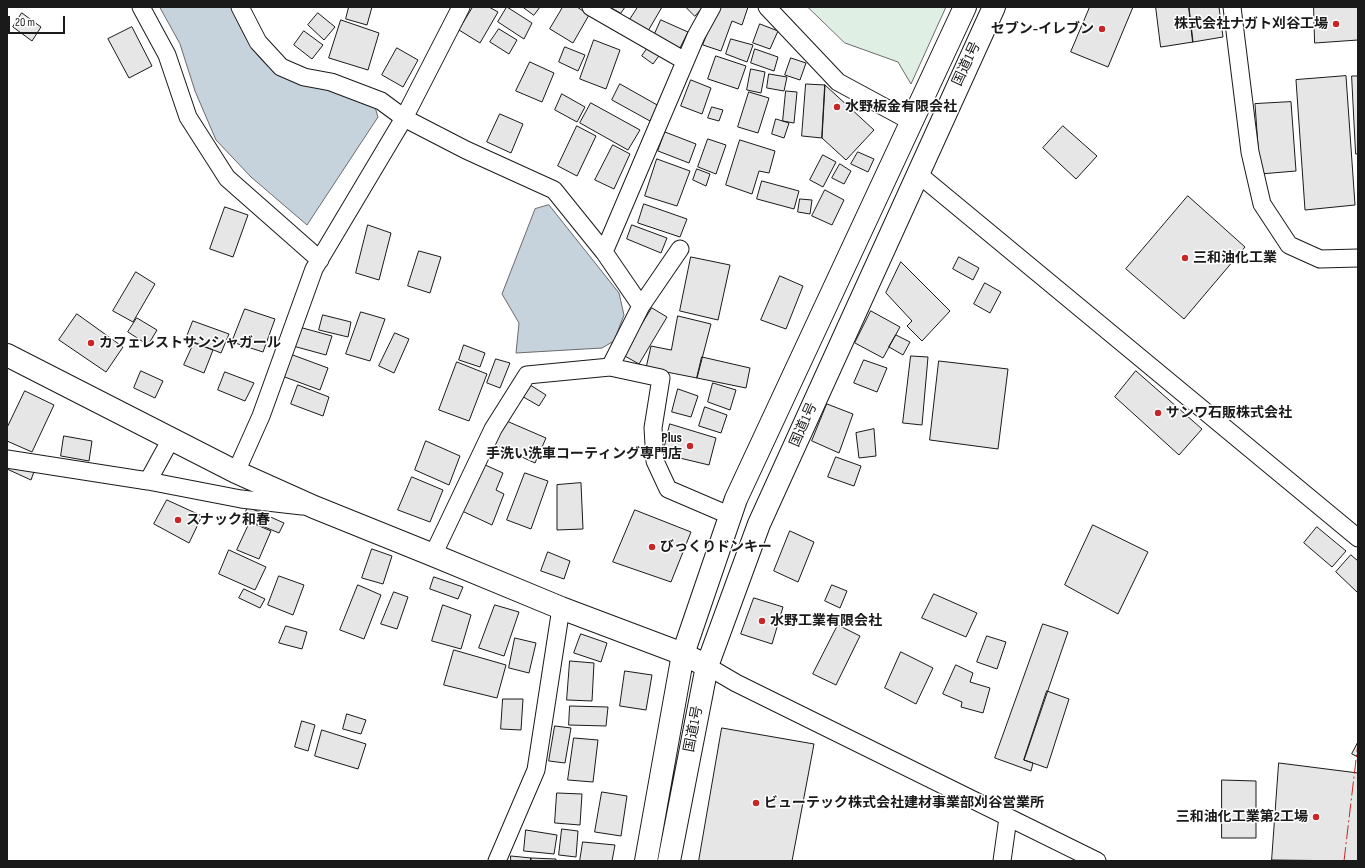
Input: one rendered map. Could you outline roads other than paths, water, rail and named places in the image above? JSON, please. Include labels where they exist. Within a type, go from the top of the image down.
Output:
[{"type":"main road","name":"国道1号","points":[[646,861],[683,654],[736,499],[965,7]]},
{"type":"main road","name":"国道1号","points":[[669,861],[706,666],[759,524],[917,173],[994,7]]},
{"type":"main road","points":[[7,355],[236,472],[314,508],[433,554],[560,608],[683,654],[706,666]]},
{"type":"street","points":[[141,7],[167,54],[188,117],[227,178],[320,260]]},
{"type":"street","points":[[240,7],[258,42],[281,67],[304,78],[331,82],[381,101],[404,118],[466,150],[554,190],[604,252],[641,306]]},
{"type":"street","points":[[236,472],[261,416],[314,270],[404,118],[461,7]]},
{"type":"street","points":[[591,7],[685,61]]},
{"type":"street","points":[[604,252],[696,36],[712,7]]},
{"type":"street","points":[[767,7],[838,82],[912,122]]},
{"type":"street","points":[[1232,7],[1250,152],[1262,204],[1289,246],[1320,259],[1358,258]]},
{"type":"street","points":[[917,173],[1358,538]]},
{"type":"street","points":[[610,367],[641,306],[680,250]]},
{"type":"street","points":[[433,554],[493,429],[526,375],[610,367],[661,378],[653,428],[655,461],[668,488],[731,516]]},
{"type":"street","points":[[148,481],[171,439]]},
{"type":"street","points":[[7,459],[148,481],[241,499],[314,508]]},
{"type":"street","points":[[497,861],[536,770],[560,608]]},
{"type":"street","points":[[706,666],[736,683],[1097,861]]},
{"type":"street","points":[[1002,861],[1008,818]]},
{"type":"place","name":"株式会社ナガト刈谷工場","points":[[1336,24]]},
{"type":"place","name":"セブン-イレブン","points":[[1102,29]]},
{"type":"place","name":"水野板金有限会社","points":[[837,107]]},
{"type":"place","name":"三和油化工業","points":[[1185,258]]},
{"type":"place","name":"カフェレストサンシャガール","points":[[91,343]]},
{"type":"place","name":"サンワ石販株式会社","points":[[1158,413]]},
{"type":"place","name":"Plus 手洗い洗車コーティング専門店","points":[[690,446]]},
{"type":"place","name":"スナック和春","points":[[178,520]]},
{"type":"place","name":"びっくりドンキー","points":[[652,547]]},
{"type":"place","name":"水野工業有限会社","points":[[762,621]]},
{"type":"place","name":"ビューテック株式会社建材事業部刈谷営業所","points":[[756,803]]},
{"type":"place","name":"三和油化工業第2工場","points":[[1316,817]]}]
